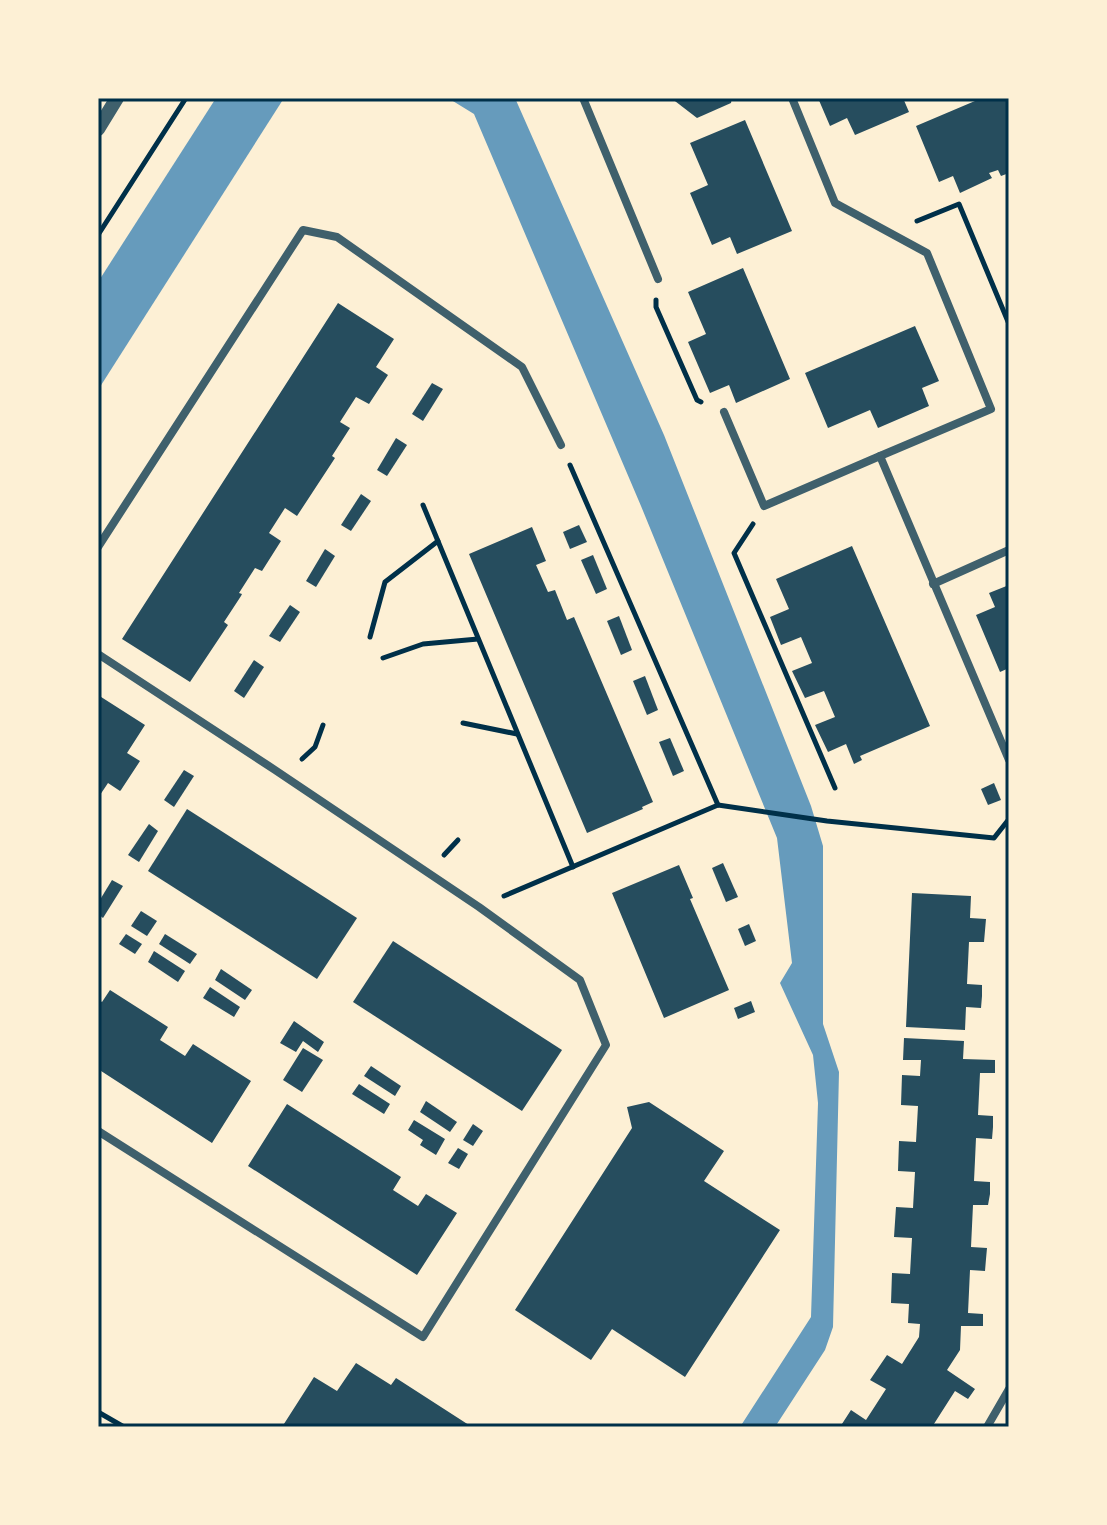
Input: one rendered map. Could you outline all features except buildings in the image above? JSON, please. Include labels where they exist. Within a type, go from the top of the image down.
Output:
[{"type":"street","points":[[98,129],[117,98]]},
{"type":"street","points":[[583,98],[658,279]]},
{"type":"street","points":[[724,412],[764,506],[991,409],[927,253],[835,203],[792,98]]},
{"type":"street","points":[[98,547],[303,230],[337,237],[522,367],[561,445]]},
{"type":"street","points":[[880,456],[1009,760]]},
{"type":"street","points":[[933,584],[1009,550]]},
{"type":"street","points":[[98,654],[479,907],[580,980],[606,1045],[423,1337],[98,1131]]},
{"type":"street","points":[[987,1427],[1009,1389]]},
{"type":"path","points":[[98,235],[186,98]]},
{"type":"path","points":[[890,232],[959,204],[1009,324]]},
{"type":"path","points":[[658,279],[656,307],[697,400],[724,412]]},
{"type":"path","points":[[561,445],[718,805]]},
{"type":"path","points":[[423,505],[573,867]]},
{"type":"path","points":[[764,506],[734,553],[835,788]]},
{"type":"path","points":[[370,637],[385,582],[438,541]]},
{"type":"path","points":[[383,658],[423,644],[478,639]]},
{"type":"path","points":[[463,723],[518,734]]},
{"type":"path","points":[[275,770],[306,758],[315,747],[323,725]]},
{"type":"path","points":[[479,907],[718,805],[827,821],[994,838],[1009,819]]},
{"type":"path","points":[[98,1412],[124,1427]]},
{"type":"water","points":[[216,98],[284,98],[98,390],[98,282]]},
{"type":"water","points":[[448,98],[515,98],[664,435],[811,806],[823,846],[823,1024],[839,1072],[833,1327],[825,1350],[775,1427],[740,1427],[811,1317],[818,1103],[813,1055],[780,983],[792,963],[777,838],[641,506],[474,114]]}]
